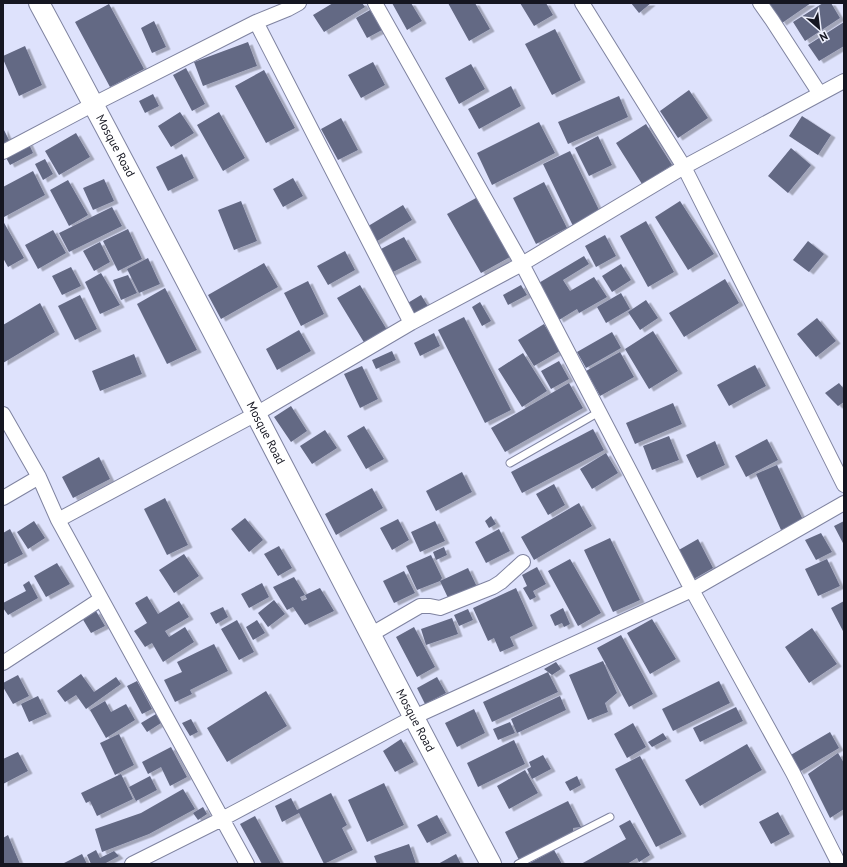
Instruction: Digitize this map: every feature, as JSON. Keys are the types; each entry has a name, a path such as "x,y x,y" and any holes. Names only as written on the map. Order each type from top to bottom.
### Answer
{"street":[{"name":"Mosque Road","path":"38,3 94,104 370,635 491,864"},
{"path":"3,152 256,22 299,3"},
{"path":"375,3 522,264 692,590 793,773 838,864"},
{"path":"582,3 684,167 837,456 844,485"},
{"path":"760,3 820,94"},
{"path":"256,22 411,323"},
{"path":"58,520 256,414 411,323 522,264 684,167 844,81"},
{"path":"3,414 39,477 58,520 247,864"},
{"path":"3,498 39,477"},
{"path":"132,864 222,819 414,718 692,590 844,502"},
{"path":"370,635 420,606 440,608 493,587 501,582 523,562"},
{"path":"3,663 101,599"}],"lane":[{"path":"510,463 599,412"},
{"path":"518,864 610,817"}],"building":[{"path":"333,3 362,3 365,7 324,32 313,15"},
{"path":"392,3 411,3 422,21 407,30"},
{"path":"448,3 475,3 490,29 469,41"},
{"path":"520,3 546,3 553,15 534,26"},
{"path":"631,3 651,3 639,13"},
{"path":"771,3 811,3 782,23 769,5"},
{"path":"823,3 831,3 840,18 805,41 793,22"},
{"path":"109,4 144,69 110,87 75,22"},
{"path":"370,10 382,30 367,38 356,18"},
{"path":"154,21 166,47 152,53 141,28"},
{"path":"844,22 844,46 819,61 808,45"},
{"path":"555,29 581,80 552,95 525,44"},
{"path":"248,42 257,66 203,86 194,62"},
{"path":"25,46 42,85 19,96 3,56"},
{"path":"373,62 385,85 361,98 348,75"},
{"path":"471,64 485,89 459,104 445,78"},
{"path":"186,68 205,104 192,111 173,75"},
{"path":"264,70 295,128 266,143 235,86"},
{"path":"511,86 521,106 479,129 468,109"},
{"path":"689,90 708,118 678,138 660,111"},
{"path":"153,94 159,106 145,113 139,101"},
{"path":"619,96 628,117 568,144 558,122"},
{"path":"180,112 194,133 171,147 158,126"},
{"path":"219,112 245,158 223,171 197,125"},
{"path":"802,116 831,135 818,155 789,136"},
{"path":"341,118 358,150 338,160 321,129"},
{"path":"539,122 555,153 492,185 477,153"},
{"path":"646,124 672,165 642,184 616,143"},
{"path":"3,128 10,142 3,145"},
{"path":"76,133 90,157 59,175 45,151"},
{"path":"598,136 612,165 589,176 575,148"},
{"path":"28,142 33,153 10,165 4,154"},
{"path":"791,148 811,165 788,193 768,176"},
{"path":"570,151 600,212 573,226 543,164"},
{"path":"182,154 194,178 168,191 156,167"},
{"path":"45,159 53,174 43,180 35,164"},
{"path":"33,171 45,195 4,217 3,187"},
{"path":"293,178 303,196 283,207 273,189"},
{"path":"104,179 114,201 93,210 83,188"},
{"path":"68,180 88,215 69,226 50,190"},
{"path":"544,182 567,228 536,244 513,198"},
{"path":"476,198 510,257 481,273 447,214"},
{"path":"241,201 257,241 234,250 218,210"},
{"path":"680,201 714,254 688,270 655,217"},
{"path":"403,205 412,220 369,246 360,231"},
{"path":"112,207 122,226 69,252 59,233"},
{"path":"3,221 24,258 8,267 3,258"},
{"path":"646,221 674,272 648,287 620,236"},
{"path":"128,229 142,259 118,271 103,241"},
{"path":"53,230 66,253 38,269 25,245"},
{"path":"605,235 616,256 596,267 585,246"},
{"path":"404,237 417,260 389,274 377,251"},
{"path":"808,241 824,254 809,272 793,260"},
{"path":"100,242 110,262 94,271 83,251"},
{"path":"345,251 355,270 328,285 317,266"},
{"path":"584,256 589,264 563,280 570,291 594,277 607,297 579,313 577,309 559,320 537,284"},
{"path":"148,258 160,284 139,293 127,269"},
{"path":"264,263 278,287 221,319 208,295"},
{"path":"621,264 631,280 612,292 602,276"},
{"path":"71,267 81,286 62,295 52,276"},
{"path":"101,273 120,305 100,314 85,282"},
{"path":"128,275 137,293 121,300 113,280"},
{"path":"725,279 739,303 684,337 669,313"},
{"path":"308,281 324,314 301,326 284,293"},
{"path":"360,285 387,330 365,344 337,298"},
{"path":"521,285 527,295 508,305 503,295"},
{"path":"165,288 197,350 167,364 137,304"},
{"path":"621,293 630,309 606,323 597,307"},
{"path":"80,295 97,329 75,340 58,306"},
{"path":"421,295 432,313 407,328 396,310"},
{"path":"646,300 658,318 640,330 628,312"},
{"path":"480,302 491,321 482,326 472,307"},
{"path":"40,303 55,332 3,363 3,325"},
{"path":"464,317 511,410 485,423 438,330"},
{"path":"817,318 836,341 816,357 797,334"},
{"path":"544,324 560,351 534,366 518,340"},
{"path":"299,330 311,351 277,370 266,349"},
{"path":"653,331 678,371 649,389 625,349"},
{"path":"612,332 621,348 586,368 577,352"},
{"path":"434,333 440,346 420,356 414,343"},
{"path":"392,351 396,360 376,369 372,360"},
{"path":"620,352 634,377 600,396 586,371"},
{"path":"523,353 547,391 522,407 498,369"},
{"path":"134,354 142,374 100,391 92,371"},
{"path":"559,361 569,379 551,389 541,371"},
{"path":"755,365 766,386 729,406 717,385"},
{"path":"362,366 378,399 360,408 344,374"},
{"path":"569,383 583,408 505,452 491,428"},
{"path":"839,383 844,389 844,402 838,406 825,393"},
{"path":"673,403 682,424 635,444 626,423"},
{"path":"291,406 307,431 291,442 274,417"},
{"path":"364,426 384,459 366,469 347,436"},
{"path":"593,429 604,450 522,493 511,472"},
{"path":"325,430 337,448 312,464 300,446"},
{"path":"669,436 679,460 652,470 643,446"},
{"path":"767,439 778,460 746,477 735,456"},
{"path":"715,441 725,465 697,478 686,455"},
{"path":"606,453 618,473 592,489 580,469"},
{"path":"99,457 110,479 73,498 62,477"},
{"path":"777,465 803,520 781,530 756,474"},
{"path":"462,472 472,492 436,511 426,491"},
{"path":"554,484 565,505 548,515 536,494"},
{"path":"372,488 383,508 336,535 325,514"},
{"path":"165,498 188,545 167,555 144,509"},
{"path":"579,503 592,526 534,560 521,537"},
{"path":"491,516 496,524 489,528 485,521"},
{"path":"245,518 263,540 249,552 231,529"},
{"path":"398,519 409,540 392,550 380,528"},
{"path":"34,521 45,538 28,549 17,532"},
{"path":"435,521 445,541 420,552 411,532"},
{"path":"844,521 844,545 834,526"},
{"path":"10,529 23,554 4,564 3,533"},
{"path":"499,529 510,551 486,563 475,542"},
{"path":"821,533 832,552 816,560 805,540"},
{"path":"610,538 640,600 613,612 584,550"},
{"path":"698,539 713,568 692,580 677,551"},
{"path":"279,546 292,568 278,576 264,554"},
{"path":"444,547 447,555 436,560 433,552"},
{"path":"184,554 199,576 174,593 159,570"},
{"path":"431,555 442,578 440,581 417,590 406,566"},
{"path":"570,559 601,613 578,626 548,571"},
{"path":"827,559 840,586 818,596 805,569"},
{"path":"57,563 70,584 46,597 34,576"},
{"path":"537,567 546,584 533,591 536,597 530,600 523,588 527,586 522,575"},
{"path":"468,568 478,589 450,602 440,581"},
{"path":"404,571 415,593 394,603 383,581"},
{"path":"294,577 305,595 320,588 334,611 305,625 293,607 287,610 273,587","holes":["305,595 307,599 302,601 300,597"]},
{"path":"29,581 38,598 8,615 3,608 3,603 26,591 23,585"},
{"path":"262,583 269,597 249,608 241,594"},
{"path":"516,588 533,626 510,637 514,646 500,652 494,638 488,641 473,608"},
{"path":"147,596 158,614 179,601 189,617 165,631 169,637 185,627 194,642 163,662 152,643 145,647 134,631 147,623 135,603"},
{"path":"274,600 285,614 268,627 258,613"},
{"path":"844,601 844,633 831,608"},
{"path":"223,607 228,617 216,624 210,613"},
{"path":"563,608 570,624 564,627 562,623 555,626 550,615"},
{"path":"468,609 473,620 459,626 454,615"},
{"path":"96,611 105,626 91,633 82,618"},
{"path":"452,618 458,634 426,645 421,629"},
{"path":"652,619 676,659 650,674 627,633"},
{"path":"237,620 254,652 239,660 221,629"},
{"path":"257,620 265,633 253,640 246,627"},
{"path":"414,627 435,667 417,677 396,637"},
{"path":"812,628 837,664 809,683 785,647"},
{"path":"621,635 653,694 629,707 597,648"},
{"path":"214,644 228,671 190,690 192,694 175,702 164,680 182,672 177,662"},
{"path":"603,661 617,693 605,703 608,712 588,720 569,675"},
{"path":"556,662 561,669 552,675 544,669"},
{"path":"548,672 558,692 492,722 483,702"},
{"path":"81,674 94,692 116,677 121,684 86,709 76,695 65,702 57,691"},
{"path":"18,675 29,696 13,704 3,687 3,683"},
{"path":"437,677 446,693 425,704 417,688"},
{"path":"137,681 152,709 142,714 127,686"},
{"path":"719,681 730,703 673,731 662,709"},
{"path":"266,691 287,726 227,762 207,728"},
{"path":"38,696 47,714 29,722 21,704"},
{"path":"560,696 566,710 517,733 511,719"},
{"path":"105,701 111,712 126,704 135,720 106,738 90,710"},
{"path":"736,707 743,721 700,742 693,728"},
{"path":"474,709 485,733 457,747 445,723"},
{"path":"156,714 161,723 147,732 141,723"},
{"path":"191,719 198,732 190,736 182,723"},
{"path":"510,722 515,733 498,740 493,729"},
{"path":"633,723 646,747 627,758 614,734"},
{"path":"830,732 839,748 799,772 789,756"},
{"path":"663,733 667,739 652,747 648,742"},
{"path":"119,734 134,765 115,775 100,743"},
{"path":"401,739 414,762 395,772 383,751"},
{"path":"514,740 525,764 478,787 467,763"},
{"path":"747,744 762,770 700,806 685,780"},
{"path":"171,747 187,777 170,786 161,767 148,774 142,762"},
{"path":"18,752 28,771 3,784 3,759"},
{"path":"838,753 844,763 844,809 830,818 808,774"},
{"path":"543,755 551,769 532,779 527,769 531,767 529,762"},
{"path":"640,756 682,834 656,847 615,769"},
{"path":"525,770 538,793 509,809 497,786"},
{"path":"121,774 133,799 97,816 90,801 86,803 81,793"},
{"path":"150,776 157,790 136,801 129,787"},
{"path":"577,776 581,785 570,791 565,782"},
{"path":"384,783 404,825 367,842 348,800"},
{"path":"183,789 195,809 149,834 102,852 95,829 141,813"},
{"path":"331,793 347,825 342,828 353,850 324,864 299,813 282,822 275,806 291,798 297,810"},
{"path":"568,801 581,827 573,828 573,833 519,860 505,832"},
{"path":"203,807 207,814 198,820 193,813"},
{"path":"778,812 790,834 771,844 759,822"},
{"path":"437,815 447,833 427,843 417,825"},
{"path":"255,816 281,864 262,864 240,824"},
{"path":"630,820 650,855 639,862 637,858 627,864 581,864 626,839 619,826"},
{"path":"8,835 20,864 3,864 3,838"},
{"path":"409,844 416,864 377,864 374,856"},
{"path":"96,850 100,858 114,851 119,856 104,864 91,864 87,855"},
{"path":"554,850 562,864 528,864"},
{"path":"82,854 87,864 62,864"},
{"path":"456,854 461,864 438,864"}]}
